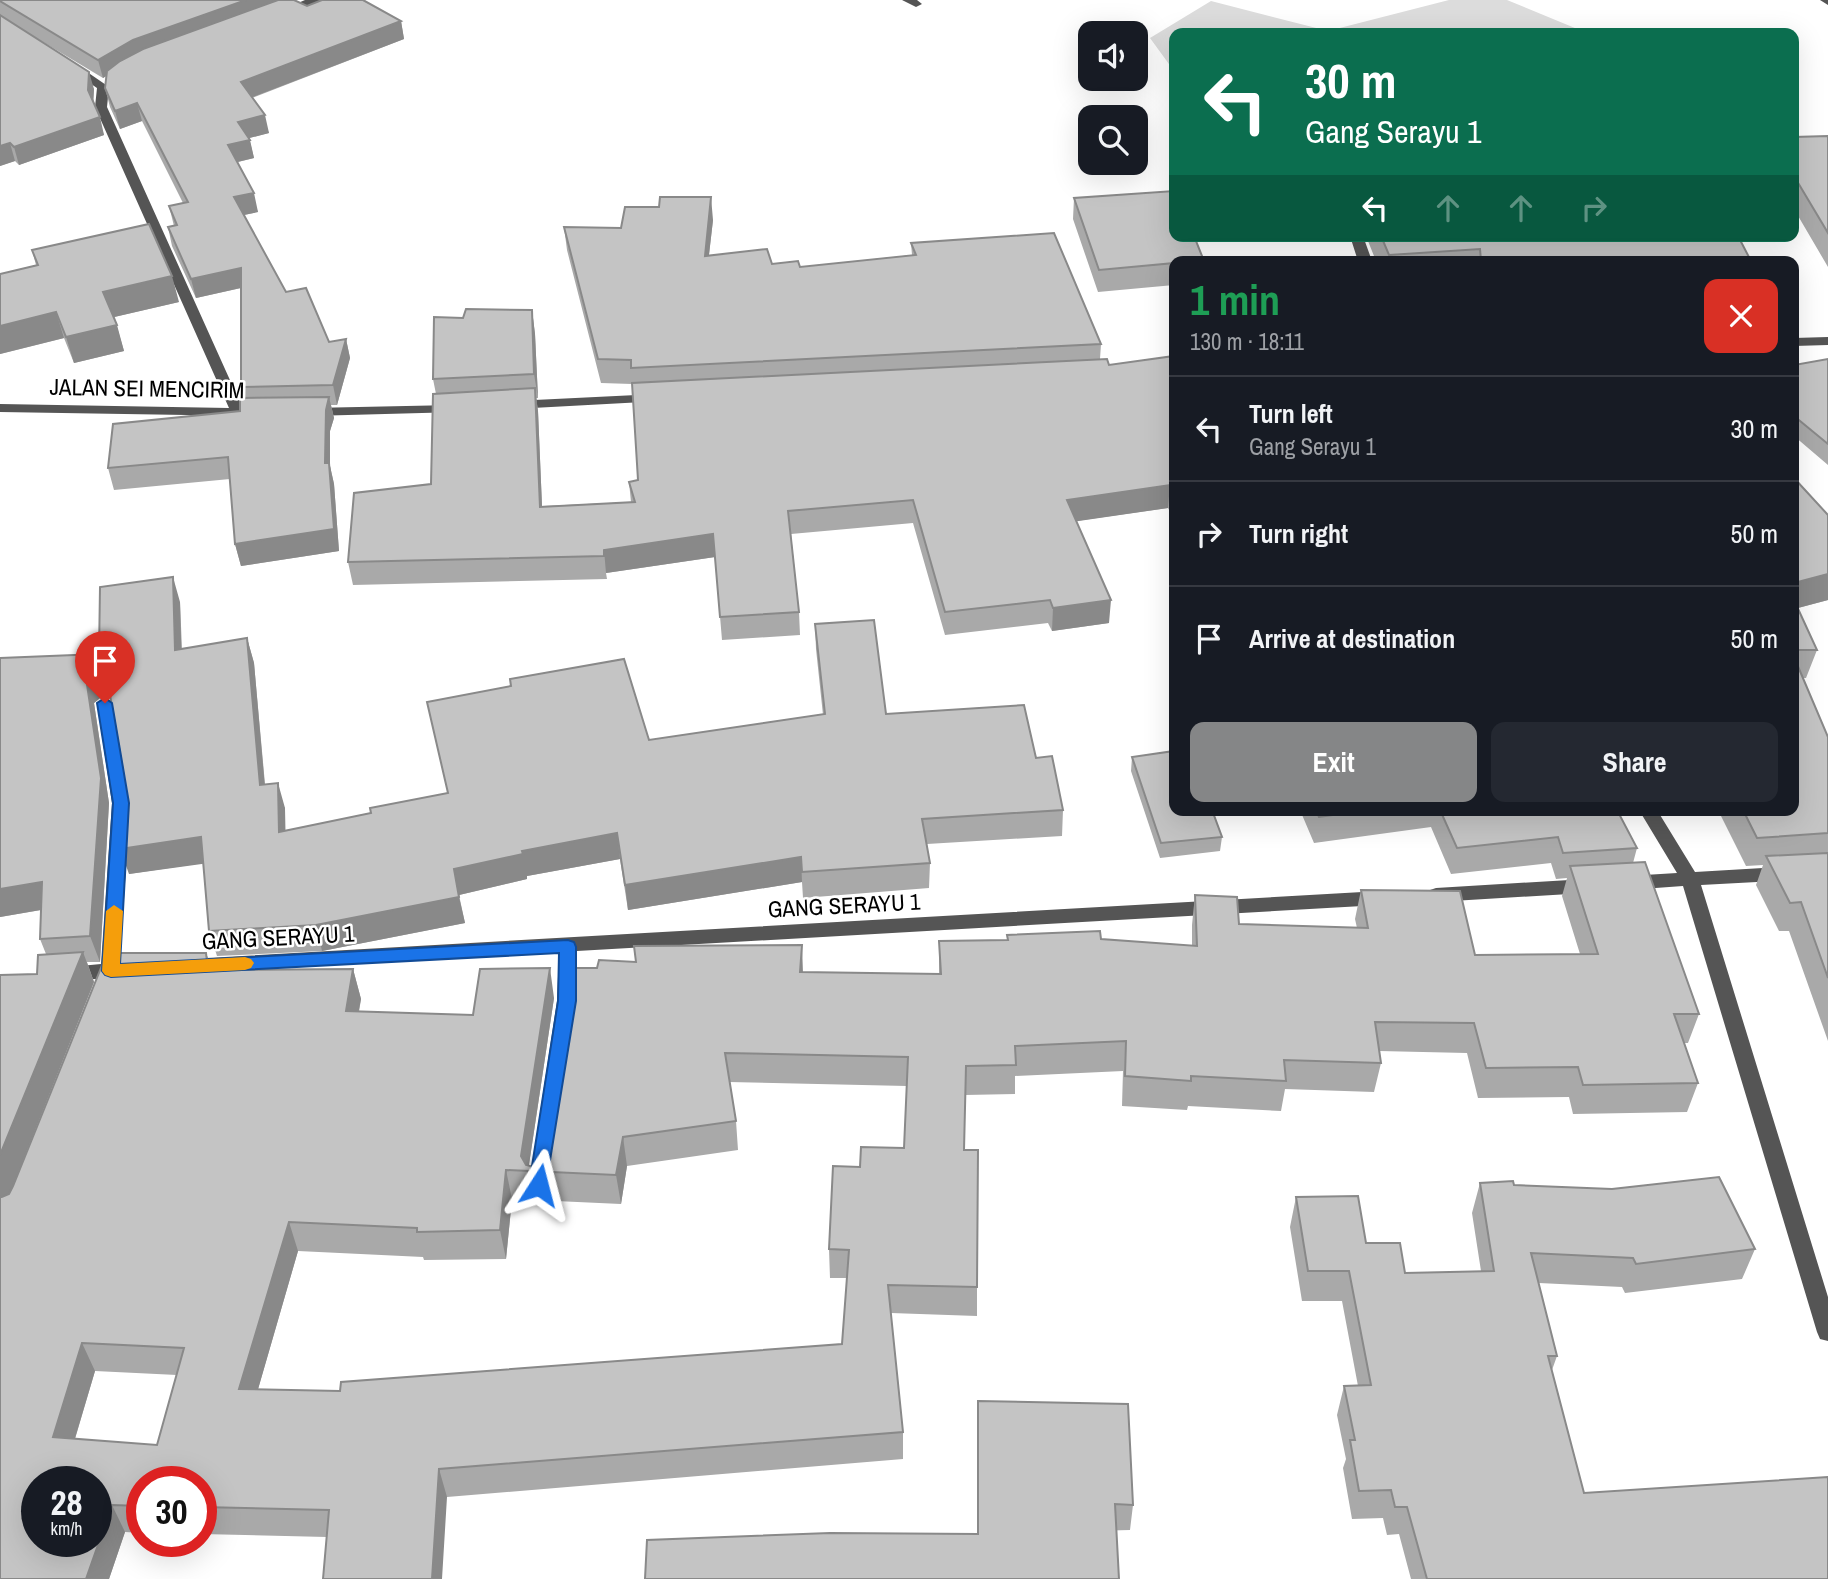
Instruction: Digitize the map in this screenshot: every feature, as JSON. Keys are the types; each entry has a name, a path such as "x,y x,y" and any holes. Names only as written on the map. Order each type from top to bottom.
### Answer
{"street":[{"path":"266,18 316,0"},
{"path":"57,57 107,83 101,107 238,413"},
{"path":"1799,342 1828,341"},
{"path":"499,406 678,397"},
{"name":"JALAN SEI MENCIRIM","path":"0,408 264,413"},
{"path":"290,412 471,408"},
{"path":"101,996 111,971 121,803 105,703"},
{"path":"1652,816 1690,880 1828,1332"},
{"name":"GANG SERAYU 1","path":"166,968 568,947 1828,871"},
{"path":"539,1185 567,1001 568,947"},
{"path":"42,975 139,969"}],"shaded area":[{"path":"1449,0 1507,0 1575,28 1340,28"},
{"path":"1211,1 1316,28 1169,28 1169,64 1150,38"}],"building":[{"path":"0,0 246,0 133,40 98,60"},
{"path":"278,0 294,0 307,6 322,0 363,0 401,21 241,82 265,115 238,122 250,140 228,145 254,193 234,197 286,292 306,288 329,342 346,339 333,385 241,387 241,268 191,279 168,227 177,225 169,206 188,202 137,103 115,111 105,88 107,71 143,49"},
{"path":"0,15 89,72 88,90 100,117 14,147 10,143 0,146"},
{"path":"1828,136 1828,233 1799,184 1799,137"},
{"path":"1169,191 1169,242 1196,242 1202,256 1169,256 1169,263 1099,270 1074,198"},
{"path":"660,197 711,197 705,256 767,249 772,264 798,261 800,267 916,255 911,243 1054,233 1101,344 631,368 631,360 598,359 564,227 621,228 625,207 659,207"},
{"path":"149,224 172,276 103,292 117,325 66,337 56,312 0,326 0,274 38,265 32,250"},
{"path":"1384,242 1741,242 1748,256 1481,256 1480,249 1389,255"},
{"path":"466,309 532,310 534,374 433,379 434,317 463,318"},
{"path":"1169,357 1169,485 1067,500 1111,600 1053,608 1050,600 945,612 913,500 788,511 799,612 720,617 713,534 604,550 604,556 348,562 354,493 431,484 433,394 535,388 540,507 635,502 629,482 638,480 632,383 1107,359 1109,365"},
{"path":"1828,359 1828,444 1799,420 1799,364"},
{"path":"329,397 326,410 325,463 329,463 334,529 235,544 228,457 108,468 113,424 240,411 240,398"},
{"path":"1799,483 1828,515 1828,574 1799,582"},
{"path":"173,577 175,650 247,638 260,785 278,783 279,832 371,813 370,808 448,793 427,702 511,686 510,679 624,659 649,740 825,714 815,624 874,620 886,714 1024,705 1036,758 1052,756 1063,810 922,819 930,863 802,872 801,857 625,885 617,833 522,851 523,854 454,869 459,897 316,925 209,931 201,837 120,849 124,777 107,677 97,669 86,678 101,778 90,936 40,939 42,882 0,889 0,658 99,654 100,587"},
{"path":"1799,611 1817,650 1799,650"},
{"path":"1799,669 1828,737 1828,833 1757,838 1746,816 1799,816"},
{"path":"1169,752 1169,816 1214,816 1222,837 1161,843 1132,757"},
{"path":"1443,816 1620,816 1637,848 1563,853 1558,837 1457,848"},
{"path":"1828,853 1828,978 1801,902 1790,903 1766,856"},
{"path":"1645,862 1699,1014 1674,1014 1698,1083 1583,1085 1578,1067 1486,1068 1474,1023 1375,1022 1381,1063 1284,1060 1286,1081 1191,1076 1191,1081 1125,1076 1126,1041 1015,1046 1016,1065 966,1066 964,1150 978,1150 977,1287 888,1285 903,1432 439,1469 432,1579 323,1579 329,1510 217,1507 217,1466 126,1466 126,1505 112,1505 112,1466 21,1466 21,1557 94,1557 86,1579 0,1579 0,1196 9,1194 13,1186 107,953 206,953 208,970 353,969 346,1011 473,1015 480,969 550,968 521,1156 526,1165 534,1167 543,1163 546,1156 575,968 597,968 599,960 636,962 634,946 802,945 800,972 941,974 939,941 1008,940 1007,935 1100,931 1101,939 1197,946 1195,895 1237,897 1239,924 1368,928 1361,890 1460,891 1475,955 1598,954 1570,866","holes":["725,1053 908,1057 904,1148 861,1147 860,1167 833,1166 829,1249 849,1250 842,1344 341,1382 340,1391 239,1389 289,1222 417,1228 417,1232 500,1230 506,1170 616,1175 623,1137 736,1121","82,1343 184,1348 157,1445 53,1437"]},
{"path":"83,952 0,1155 0,975 37,974 38,955"},
{"path":"1719,1177 1755,1249 1636,1264 1633,1258 1531,1253 1557,1356 1548,1356 1584,1493 1828,1477 1828,1579 1427,1579 1407,1507 1395,1507 1391,1490 1359,1491 1350,1440 1355,1440 1344,1386 1371,1385 1349,1271 1308,1271 1296,1197 1358,1196 1366,1243 1400,1243 1405,1273 1494,1271 1480,1183 1513,1181 1514,1185 1612,1189"},
{"path":"978,1401 1128,1404 1133,1505 1115,1504 1119,1579 645,1579 647,1540 830,1533 978,1534"}],"slow traffic":[{"path":"114,911 111,971 245,963"}],"route":[{"path":"105,703 121,803 111,971 568,947 567,1001 539,1185"}]}
